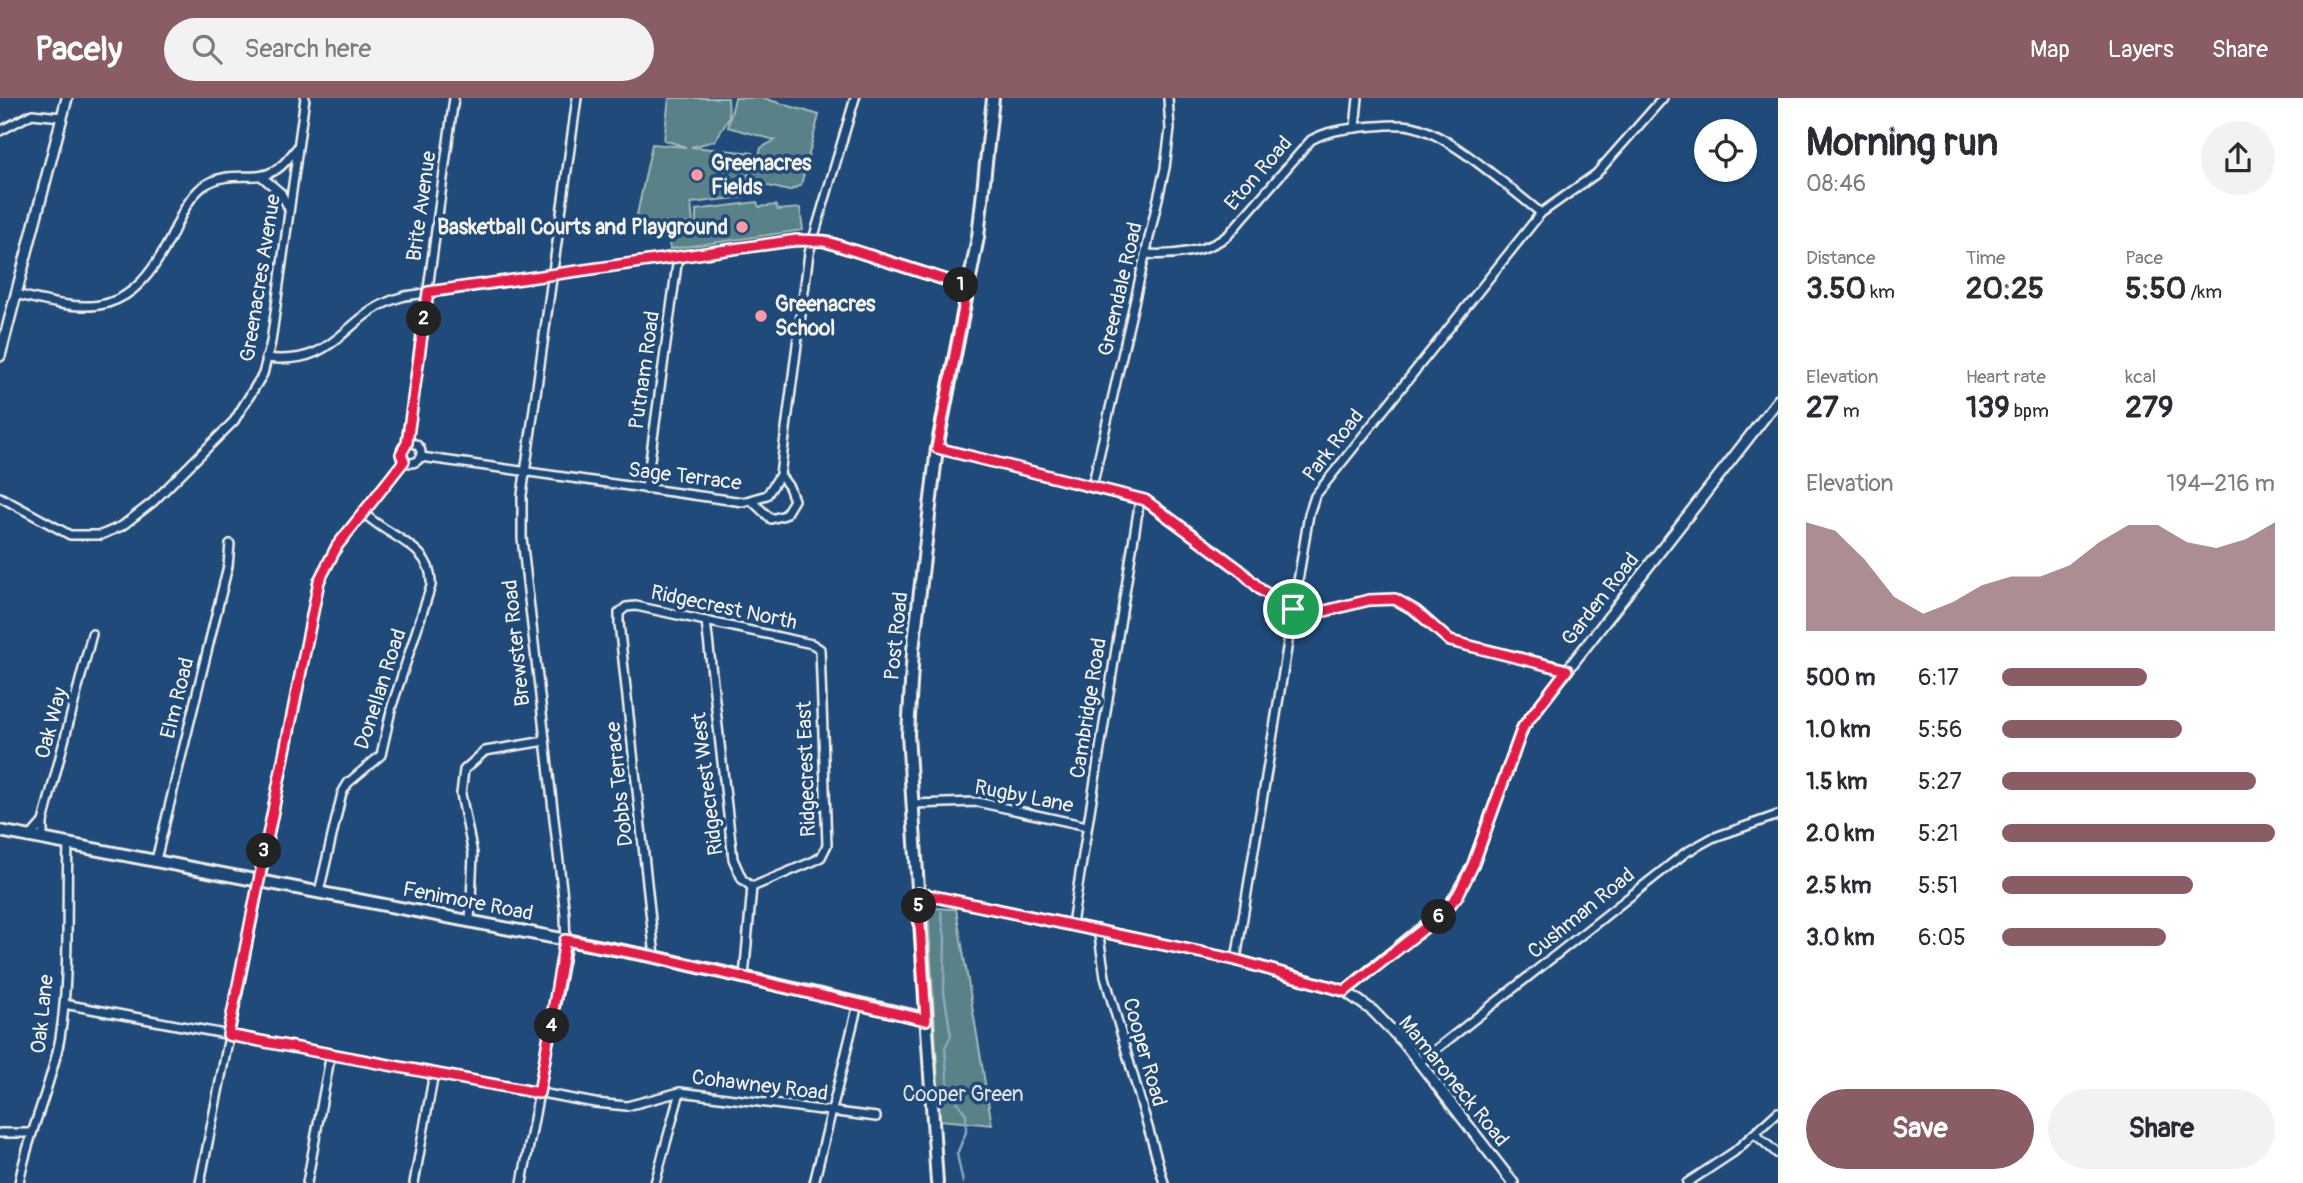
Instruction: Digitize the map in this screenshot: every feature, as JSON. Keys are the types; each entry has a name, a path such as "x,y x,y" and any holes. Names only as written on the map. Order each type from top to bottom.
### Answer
{"main road":[{"name":"Post Road","path":"937,1183 908,734 909,681 937,448 978,237 993,98"},
{"name":"Fenimore Road","path":"0,831 655,957 926,1020"}],"street":[{"path":"0,356 66,98"},
{"name":"Greenacres Avenue","path":"0,497 70,535 101,534 122,526 152,502 225,433 250,399 267,358 305,98"},
{"name":"Brite Avenue","path":"200,1183 319,581 337,546 365,514 404,461 401,454 407,443 454,98"},
{"name":"Brewster Road","path":"522,1183 565,940 522,538 525,472 577,98"},
{"path":"753,502 771,519 785,516 794,500 780,475 812,241 855,98"},
{"name":"Greendale Road","path":"1092,487 1168,149 1168,98"},
{"path":"1355,128 1358,98"},
{"name":"Park Road","path":"1236,960 1293,609 1315,496 1541,213 1596,174 1663,98"},
{"path":"0,131 32,114 61,117"},
{"name":"Eton Road","path":"1146,254 1194,250 1218,242 1229,234 1311,140 1325,133 1355,128 1399,124 1421,128 1449,144 1541,213"},
{"path":"16,294 85,308 126,296 156,266 184,209 199,190 210,182 234,174 261,176 282,165 298,147"},
{"path":"261,176 281,193 290,210"},
{"path":"267,358 292,361 311,356 378,306 397,298 552,274 812,241 824,241 968,287"},
{"name":"Putnam Road","path":"646,489 678,257"},
{"name":"Garden Road","path":"1345,991 1441,915 1458,895 1473,865 1523,727 1778,400"},
{"path":"404,461 414,463 421,457 420,447 407,443"},
{"path":"937,448 1140,499 1240,570 1261,590 1293,609 1325,611 1369,600 1395,599 1416,611 1450,641 1567,670"},
{"name":"Sage Terrace","path":"421,457 753,502 773,490 780,475"},
{"name":"Cambridge Road","path":"1072,924 1140,499"},
{"name":"Donellan Road","path":"319,892 342,793 348,783 382,755 392,706 431,586 430,566 423,555 380,528 365,514"},
{"name":"Elm Road","path":"156,860 225,580 230,544"},
{"name":"Ridgecrest North","path":"622,609 636,606 818,647"},
{"name":"Dobbs Terrace","path":"622,609 619,623 655,957"},
{"name":"Ridgecrest West","path":"706,621 733,859 742,880 752,887"},
{"name":"Oak Way","path":"43,840 43,822 92,634"},
{"name":"Ridgecrest East","path":"752,887 814,862 821,857 827,845 821,762 822,662 818,647"},
{"path":"470,922 473,854 461,794 464,771 485,751 545,741"},
{"name":"Rugby Lane","path":"912,804 977,802 1087,827"},
{"name":"Cushman Road","path":"1420,1062 1685,853 1712,838 1778,815"},
{"name":"Oak Way","path":"29,838 43,822"},
{"name":"Oak Lane","path":"19,1183 32,1133 50,1084 64,1004 68,845"},
{"path":"744,977 752,887"},
{"name":"Mamaroneck Road","path":"918,893 1236,960 1345,991 1382,1020 1420,1062 1513,1183"},
{"name":"Cooper Road","path":"1098,929 1105,977 1164,1183"},
{"name":"Cohawney Road","path":"64,1004 539,1093 627,1106 680,1093 876,1117"},
{"path":"814,1183 858,1004"},
{"path":"307,1183 331,1053"},
{"path":"414,1183 434,1073"},
{"path":"654,1183 680,1093"},
{"path":"1687,1183 1756,1135 1778,1112"},
{"path":"0,1133 32,1133"},
{"path":"1756,1135 1778,1154"}],"green space":[{"name":"Greenacres Fields","path":"669,98 728,98 729,118 715,141 691,147 753,153 744,197 691,203 693,223 634,229 652,144 686,147 664,140"},
{"path":"735,98 763,98 819,115 801,185 789,191 752,182 761,148 775,140 728,127"},
{"name":"Basketball Courts and Playground","path":"757,202 759,207 776,205 778,210 800,208 803,230 670,249 667,230 696,225 696,210"},
{"name":"Cooper Green","path":"928,908 956,909 992,1125 940,1120"}],"waterway":[{"path":"941,912 945,938 944,992 951,1036 945,1047 948,1089 966,1114 966,1132 957,1154 963,1183"}],"place":[{"name":"Greenacres Fields","path":"697,175"},
{"name":"Basketball Courts and Playground","path":"742,227"},
{"name":"Greenacres School","path":"761,316"}],"route":[{"path":"797,240 824,241 968,287 945,395 937,448 1145,500 1240,570 1261,590 1293,609 1325,611 1369,600 1395,599 1416,611 1450,641 1567,670 1523,727 1497,792 1473,865 1458,895 1441,915 1345,991 1232,959 918,893 926,1020 655,957 565,940 566,949 539,1093 228,1035 319,581 337,546 365,514 404,461 401,454 407,443 428,292 797,240"}]}
